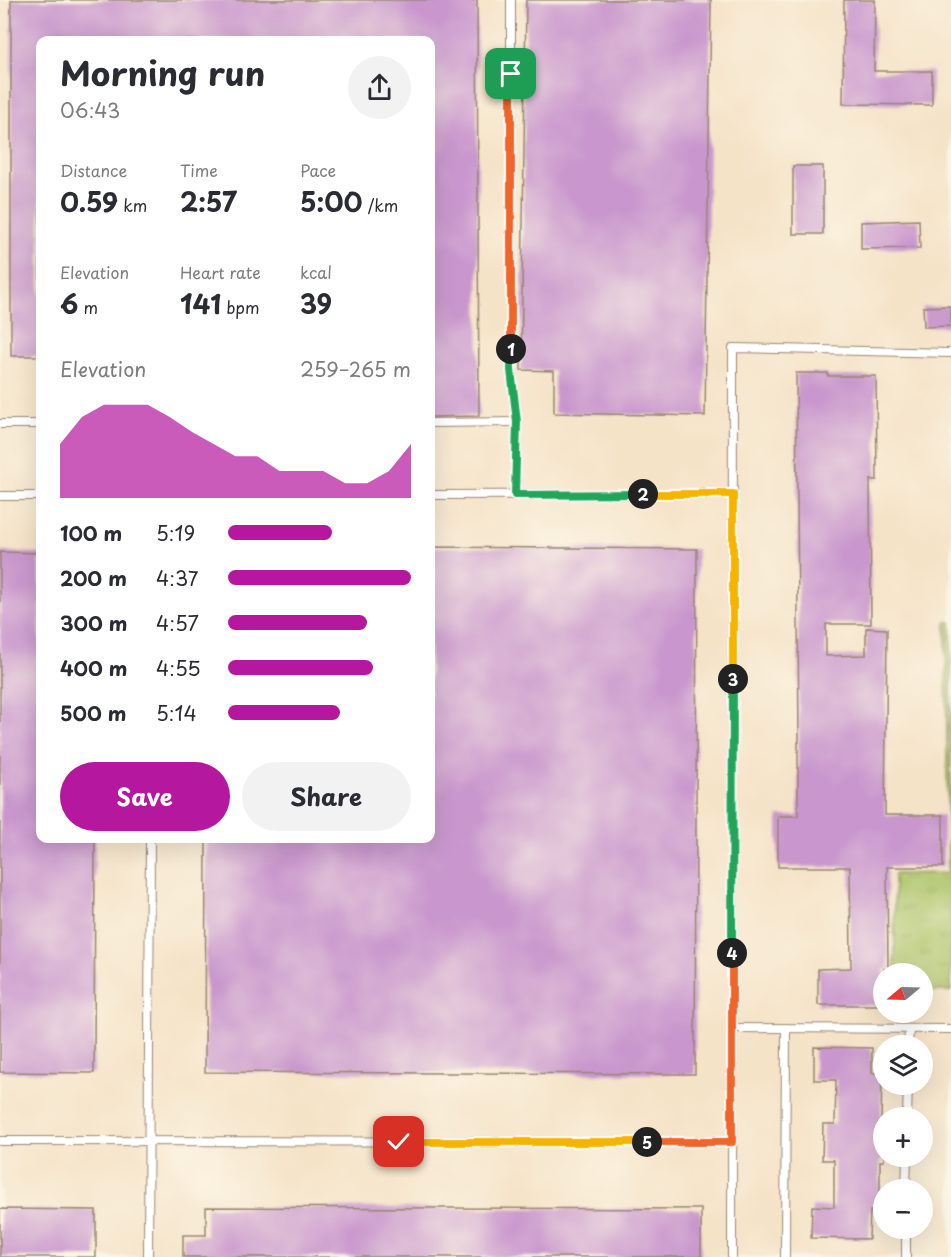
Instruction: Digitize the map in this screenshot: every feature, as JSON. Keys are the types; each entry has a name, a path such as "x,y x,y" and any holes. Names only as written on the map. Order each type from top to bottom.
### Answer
{"lane":[{"path":"511,0 511,370 517,422 515,495"},
{"path":"732,1257 733,348 951,353"},
{"path":"435,423 517,422"},
{"path":"0,424 36,424"},
{"path":"435,495 733,494"},
{"path":"0,496 36,496"},
{"path":"148,1257 150,843"},
{"path":"732,1028 951,1029"},
{"path":"785,1257 786,1028"},
{"path":"909,1029 909,1035"},
{"path":"0,1141 732,1142"},
{"path":"906,1239 906,1257"}],"green space":[{"path":"946,622 951,622 951,991 933,991 933,963 895,963 894,874 948,873"}],"building":[{"path":"11,0 477,0 479,416 435,417 435,36 36,36 36,356 11,356"},
{"path":"526,0 711,0 705,416 554,413 554,371 521,370"},
{"path":"844,0 875,0 874,71 932,71 932,105 843,104"},
{"path":"793,166 823,166 823,234 793,234"},
{"path":"919,220 920,248 861,249 861,222"},
{"path":"951,306 951,326 924,327 923,307"},
{"path":"796,373 876,376 877,480 870,480 871,624 826,624 826,656 866,655 866,628 887,629 885,815 943,815 943,867 887,867 888,963 873,963 873,1005 818,1005 818,969 851,968 850,867 778,867 778,816 798,816"},
{"path":"435,547 697,549 695,1074 205,1072 206,843 435,843"},
{"path":"0,552 36,553 36,843 95,843 94,1073 0,1072"},
{"path":"814,1047 872,1048 873,1095 882,1095 881,1107 873,1107 873,1167 880,1167 880,1179 873,1179 873,1211 870,1211 869,1239 811,1238 812,1206 834,1207 834,1160 822,1160 823,1124 835,1124 836,1080 814,1080"},
{"path":"206,1207 701,1209 701,1257 183,1257 183,1235 206,1235"},
{"path":"0,1209 96,1210 96,1257 0,1257"}],"route":[{"path":"399,1142 732,1142 733,494 515,495 517,422 511,370 511,74"}]}
